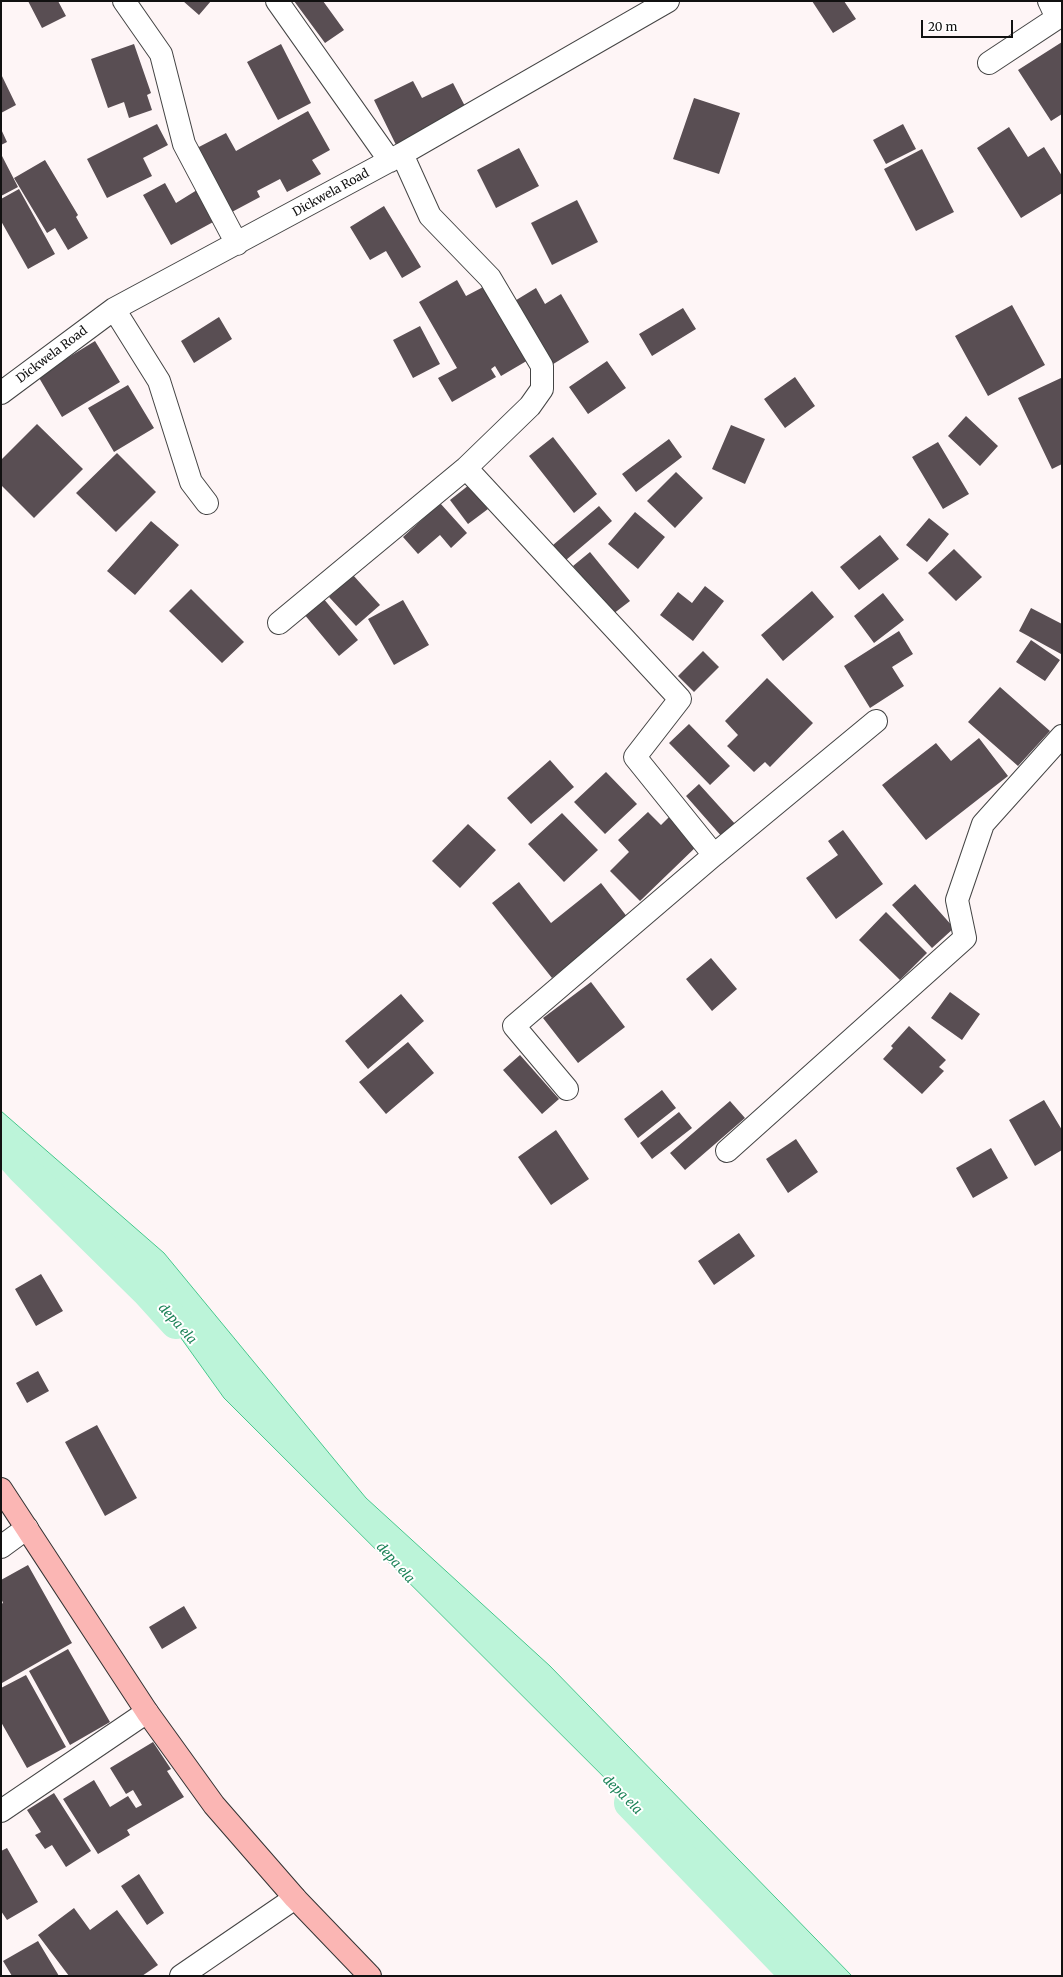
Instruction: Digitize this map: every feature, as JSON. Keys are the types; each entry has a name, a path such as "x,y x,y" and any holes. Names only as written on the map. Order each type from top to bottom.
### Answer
{"street":[{"path":"124,1 161,54 184,144 237,244"},
{"path":"277,1 396,157 430,216 490,278 542,366 542,389 530,406 466,468 279,623"},
{"name":"Dickwela Road","path":"1,393 114,309 396,157 668,1"},
{"path":"989,63 1057,18 1049,1"},
{"path":"114,309 159,381 191,482 208,503"},
{"path":"466,468 680,699 635,757 714,856"},
{"path":"567,1090 514,1026 876,721"},
{"path":"727,1151 965,938 957,900 983,824 1062,736"},
{"path":"1,1489 147,1712 214,1805 295,1898 370,1976"},
{"path":"1,1547 27,1528"},
{"path":"1,1810 147,1712"},
{"path":"181,1976 295,1898"}],"water":[{"path":"1,1111 164,1253 366,1498 550,1666 852,1976 798,1976 717,1890 224,1398 110,1239 1,1152"}],"building":[{"path":"28,1 58,1 66,16 42,28"},
{"path":"183,1 211,1 199,15"},
{"path":"294,1 323,1 344,30 325,43"},
{"path":"812,1 844,1 856,19 833,33"},
{"path":"1062,42 1062,114 1051,121 1018,70"},
{"path":"134,44 151,93 147,95 152,110 129,118 124,102 108,108 91,59"},
{"path":"281,44 311,103 278,120 247,62"},
{"path":"1,74 16,105 1,113"},
{"path":"413,81 422,98 453,83 468,112 397,147 374,100"},
{"path":"694,98 740,113 719,174 673,159"},
{"path":"308,111 330,150 312,160 321,174 287,192 280,179 257,191 260,197 230,213 195,149 226,133 236,151"},
{"path":"157,124 168,145 143,158 152,176 107,198 87,159"},
{"path":"903,124 916,149 886,164 873,140"},
{"path":"1009,127 1028,157 1044,147 1062,176 1062,193 1021,218 977,148"},
{"path":"1,129 7,142 1,145"},
{"path":"519,148 539,186 496,208 477,170"},
{"path":"922,149 954,212 916,231 884,169"},
{"path":"1,154 18,187 1,196"},
{"path":"45,160 78,215 76,217 88,238 68,250 55,228 47,233 14,178"},
{"path":"165,183 176,203 197,190 215,221 171,245 143,195"},
{"path":"19,189 55,254 28,269 1,221 1,199"},
{"path":"577,200 598,242 552,265 531,223"},
{"path":"384,206 421,267 402,278 386,251 370,260 350,227"},
{"path":"457,280 466,296 487,285 530,359 501,376 495,366 491,369 496,377 452,402 438,378 457,368 419,302"},
{"path":"536,288 545,304 561,294 589,342 550,366 513,302"},
{"path":"1012,305 1045,365 988,396 955,336"},
{"path":"683,308 696,329 652,356 639,334"},
{"path":"219,317 232,339 194,363 181,341"},
{"path":"420,326 440,364 413,378 393,340"},
{"path":"95,341 120,382 62,417 38,376"},
{"path":"607,361 626,388 588,414 569,387"},
{"path":"795,377 815,406 785,428 764,399"},
{"path":"1061,378 1062,464 1052,469 1018,398"},
{"path":"128,385 154,428 114,452 88,408"},
{"path":"966,416 998,446 980,466 948,436"},
{"path":"37,424 83,469 34,518 1,485 1,460"},
{"path":"731,425 765,439 745,484 712,469"},
{"path":"553,437 597,494 574,513 529,456"},
{"path":"669,439 682,457 636,492 622,474"},
{"path":"938,442 969,494 943,509 912,457"},
{"path":"117,453 156,492 116,532 76,493"},
{"path":"676,472 703,498 675,528 647,501"},
{"path":"469,485 488,509 468,524 450,500"},
{"path":"440,503 467,533 451,548 440,535 418,554 403,537"},
{"path":"599,506 612,521 566,560 553,545"},
{"path":"635,512 665,537 638,569 608,544"},
{"path":"929,518 949,534 927,562 906,545"},
{"path":"151,521 179,545 135,595 107,571"},
{"path":"880,535 899,559 859,590 840,567"},
{"path":"954,549 982,577 956,601 928,573"},
{"path":"590,552 630,601 613,614 573,566"},
{"path":"353,575 380,605 356,626 329,597"},
{"path":"705,586 724,601 693,641 660,615 678,592 692,603"},
{"path":"191,589 244,642 222,663 169,611"},
{"path":"812,591 834,617 783,661 761,635"},
{"path":"883,593 904,620 874,643 854,616"},
{"path":"323,598 358,640 339,656 304,614"},
{"path":"403,600 429,645 394,665 368,619"},
{"path":"1031,608 1062,624 1061,654 1019,631"},
{"path":"899,631 913,654 892,667 904,686 870,708 844,666"},
{"path":"1031,640 1060,660 1045,681 1016,662"},
{"path":"703,651 719,667 694,692 678,676"},
{"path":"767,678 813,723 770,767 765,762 754,772 727,746 738,735 725,721"},
{"path":"1000,687 1050,731 1018,766 968,722"},
{"path":"689,724 730,766 710,785 669,743"},
{"path":"979,738 1008,776 926,840 882,785 936,743 951,761"},
{"path":"550,760 574,787 531,824 507,798"},
{"path":"606,772 637,804 605,834 574,802"},
{"path":"699,784 736,825 723,838 686,796"},
{"path":"648,812 661,825 671,815 699,844 640,901 610,871 629,852 618,840"},
{"path":"562,813 598,850 564,882 528,844"},
{"path":"468,824 496,850 460,888 432,861"},
{"path":"843,830 883,884 836,919 806,878 838,855 828,841"},
{"path":"519,882 551,923 601,883 628,918 552,978 492,903"},
{"path":"915,884 954,928 932,948 892,905"},
{"path":"886,912 927,953 900,980 859,940"},
{"path":"711,958 737,989 712,1011 686,979"},
{"path":"591,982 625,1027 578,1063 543,1018"},
{"path":"950,992 980,1014 962,1040 931,1018"},
{"path":"401,994 424,1021 368,1069 345,1041"},
{"path":"909,1026 946,1060 939,1067 944,1071 922,1094 883,1059 893,1048 891,1046"},
{"path":"408,1042 434,1073 386,1114 359,1082"},
{"path":"520,1055 559,1099 542,1114 503,1070"},
{"path":"662,1090 676,1108 638,1138 624,1119"},
{"path":"1044,1100 1062,1130 1062,1150 1035,1166 1009,1120"},
{"path":"730,1101 745,1118 685,1170 670,1153"},
{"path":"679,1112 692,1128 652,1159 640,1143"},
{"path":"556,1130 589,1179 551,1205 518,1157"},
{"path":"796,1139 818,1172 788,1193 766,1159"},
{"path":"991,1148 1008,1178 973,1198 956,1168"},
{"path":"739,1233 755,1256 714,1285 698,1261"},
{"path":"41,1274 63,1311 36,1326 15,1289"},
{"path":"38,1371 49,1391 27,1403 16,1383"},
{"path":"97,1425 137,1498 105,1516 65,1442"},
{"path":"28,1565 72,1643 2,1683 1,1604 3,1603 1,1598 1,1580"},
{"path":"184,1606 197,1628 162,1649 149,1627"},
{"path":"68,1649 110,1722 70,1745 29,1671"},
{"path":"26,1675 66,1747 27,1768 1,1722 1,1688"},
{"path":"153,1742 171,1769 167,1771 184,1797 127,1830 130,1835 98,1854 63,1799 94,1780 110,1807 128,1796 136,1808 142,1805 133,1790 126,1794 110,1768"},
{"path":"54,1793 91,1851 66,1867 52,1845 45,1849 35,1835 41,1832 27,1810"},
{"path":"7,1848 38,1902 7,1920 1,1911 1,1851"},
{"path":"139,1874 164,1913 147,1925 121,1886"},
{"path":"74,1908 90,1930 117,1910 158,1965 142,1976 69,1976 38,1935"},
{"path":"38,1941 59,1976 12,1976 3,1961"}],"waterway":[{"name":"depa ela","path":"1,1144 22,1168 147,1291 176,1323"},
{"name":"depa ela","path":"630,1803 797,1976"}]}
